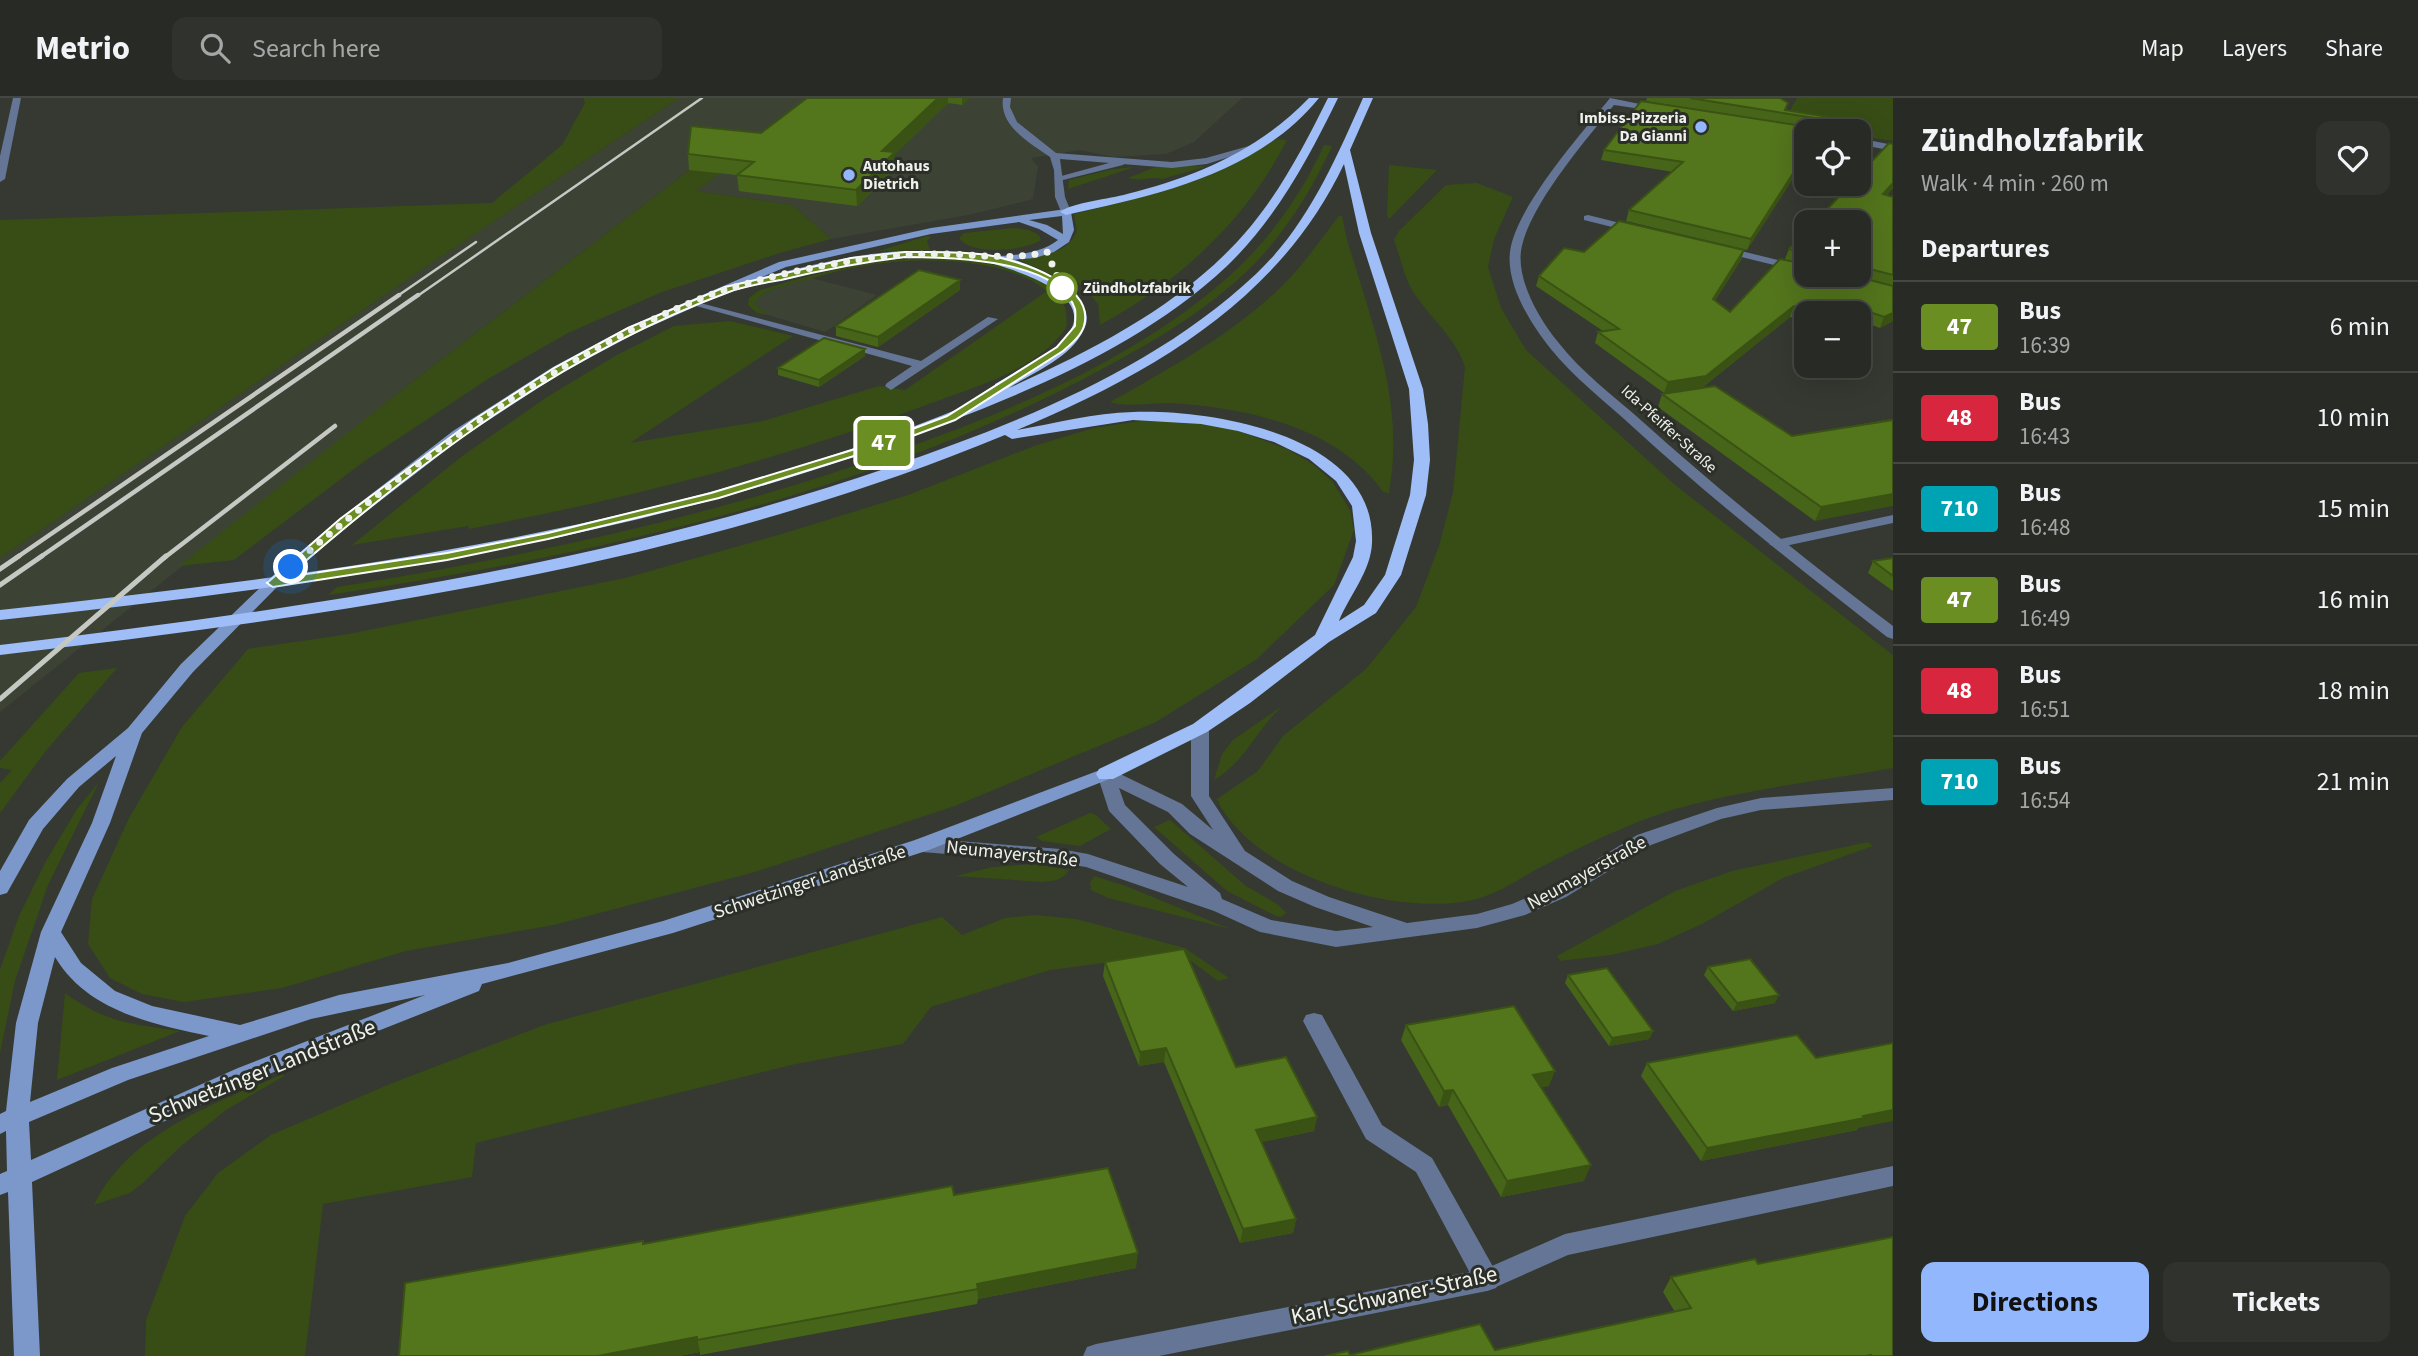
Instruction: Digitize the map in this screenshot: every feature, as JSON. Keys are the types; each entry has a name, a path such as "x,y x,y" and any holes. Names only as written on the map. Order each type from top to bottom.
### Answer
{"highway":[{"path":"1066,212 1170,185 1200,174 1276,135 1314,98"},
{"path":"0,615 354,572 548,536 715,495 879,445 951,418 1095,352 1174,302 1220,265 1254,230 1284,190 1333,98"},
{"path":"0,650 310,611 483,581 612,554 751,518 886,475 987,438 1070,401 1176,341 1211,318 1261,276 1288,246 1326,191 1368,98"},
{"path":"1105,774 1200,728 1275,676 1322,638 1370,608 1393,575 1418,495 1422,460 1421,424 1416,389 1365,233 1348,147"},
{"path":"951,418 1060,349 1072,338 1079,326 1079,309 1068,292 1026,268 988,258"},
{"path":"987,438 1063,428 1099,419 1160,415 1215,421 1261,432 1318,459 1338,475 1351,491 1362,512 1364,529 1358,572 1340,600 1322,638"}],"main road":[{"path":"0,888 36,825 73,783 134,732 187,668 274,582 344,522 458,434 557,370 632,330 783,264 906,236 1066,212 1070,230 1065,240 1040,253 988,258 946,247 851,261 729,289"},
{"path":"1014,220 1043,227 1065,240"},
{"path":"946,247 961,226"},
{"path":"27,1356 24,1252 9,1181 9,1120 27,1023 51,932 101,822 134,732"},
{"name":"Schwetzinger Landstraße","path":"9,1120 120,1074 238,1033 339,1003 508,971 753,902 922,845 1105,774"},
{"path":"51,932 74,970 105,996 156,1014 238,1033"},
{"name":"Schwetzinger Landstraße","path":"9,1181 246,1074 508,971"}],"street":[{"path":"0,179 17,98"},
{"path":"1007,98 1005,107 1010,120 1054,156 1059,164 1058,200 1066,212"},
{"path":"1614,100 1666,110"},
{"name":"Ida-Pfeiffer-Straße","path":"1614,100 1539,197 1515,251 1520,284 1547,337 1679,463 1776,544 1893,634"},
{"path":"1871,144 1893,148"},
{"path":"1054,156 1120,163 1191,163 1256,147"},
{"path":"1059,178 1120,163"},
{"path":"1036,217 1058,200"},
{"path":"1588,218 1644,232"},
{"path":"1709,246 1794,267"},
{"path":"694,302 922,365"},
{"path":"891,386 992,319"},
{"path":"1776,544 1893,519"},
{"name":"Neumayerstraße","path":"1200,728 1200,796 1240,856"},
{"name":"Neumayerstraße","path":"1105,774 1175,808 1196,829 1285,886 1322,902 1404,929"},
{"name":"Neumayerstraße","path":"1105,774 1116,807 1167,859 1221,905"},
{"name":"Neumayerstraße","path":"922,845 1060,856 1088,861 1221,905 1267,927 1336,939 1477,921 1518,911 1559,892 1644,840 1717,814 1761,804 1893,794"},
{"path":"1314,1021 1374,1132 1424,1165 1487,1280"},
{"name":"Karl-Schwaner-Straße","path":"1096,1356 1487,1280 1565,1245 1893,1176"}],"shaded area":[{"path":"679,98 1242,98 1194,142 1166,154 1113,157 1080,150 1031,158 1038,167 1033,198 1030,200 968,215 831,239 793,205 697,191 726,142 426,371 0,712 0,558 430,264"},
{"path":"811,278 877,295 825,332 768,315 754,303 773,289"}],"green space":[{"path":"583,98 679,98 430,264 0,558 0,220 492,203 562,145 585,103"},
{"path":"1797,98 1893,98 1893,141 1871,138 1871,119 1794,119 1794,126 1782,124"},
{"path":"1277,139 1287,140 1270,170 1251,197 1208,247 1157,289 1100,325 1098,304 1083,286 1067,277 1052,275 1019,260 1052,253 1067,245 1077,231 1074,214 1178,185 1228,165"},
{"path":"726,142 757,144 697,191 793,205 831,239 662,292 568,333 491,377 366,460 234,560 179,566 426,371"},
{"path":"1324,145 1332,146 1295,213 1272,244 1229,288 1191,316 1130,354 1002,418 910,456 718,517 521,562 328,595 337,587 554,547 698,513 769,493 953,431 1040,394 1083,374 1165,326 1238,268 1287,210"},
{"path":"1389,165 1437,170 1389,219 1387,215"},
{"path":"1135,167 1068,189 1069,180 1113,169"},
{"path":"1156,167 1205,167 1162,179 1128,178"},
{"path":"1477,183 1513,197 1494,239 1488,267 1501,308 1526,350 1674,484 1893,655 1893,768 1756,791 1675,809 1642,820 1588,844 1483,897 1451,903 1414,903 1374,897 1334,886 1296,870 1262,850 1235,826 1217,799 1258,771 1283,736 1366,669 1416,607 1439,546 1453,493 1465,367 1450,338 1412,290 1394,240 1399,231 1446,185"},
{"path":"1339,216 1342,216 1389,389 1393,439 1389,493 1383,492 1364,470 1341,451 1315,436 1287,425 1228,409 1198,405 1124,405 1110,402 1199,350 1262,304 1297,270"},
{"path":"1014,228 1029,230 1039,235 1041,240 1023,247 998,250 965,244 959,238 964,233"},
{"path":"931,237 927,241 930,250 878,251"},
{"path":"946,258 983,262 1043,281 1057,293 1065,309 1066,328 1054,343 1039,355 1004,375 966,391 816,443 702,476 586,505 469,529 468,526 352,545 461,457 547,397 615,356 674,326 730,321 793,336 630,443 763,421 879,386 905,390 1047,291 1008,271 985,265 936,260 889,262 856,267 773,289 754,303 768,315 757,313 748,305 749,298 758,291 804,277 874,263"},
{"path":"1147,420 1235,430 1287,449 1314,465 1332,481 1350,510 1354,530 1334,585 1257,659 1156,722 955,806 755,872 554,925 406,951 282,988 184,1002 142,994 110,978 88,944 92,899 129,818 182,727 248,649 349,634 625,578 908,495 1037,445 1094,428"},
{"path":"117,668 45,752 0,813 0,783 12,770 0,768 0,761 79,673"},
{"path":"1285,704 1266,723 1235,763 1214,780 1222,754 1233,740"},
{"path":"99,782 48,885 15,981 0,1053 0,970 19,916 46,861 77,809"},
{"path":"1090,813 1111,829 1080,846 1042,841 1036,837"},
{"path":"1170,820 1246,886 1277,904 1286,913 1281,917 1276,916 1227,891 1154,827"},
{"path":"1868,842 1873,846 1783,878 1702,924 1658,944 1611,955 1560,961 1557,956 1675,891 1732,871"},
{"path":"1034,864 1069,870 1061,878 1043,882 955,876 993,867"},
{"path":"1094,876 1126,886 1230,929 1108,898 1091,890 1090,883"},
{"path":"1035,915 1076,919 1185,948 1229,978 1218,981 1180,953 1050,970 931,1007 903,1044 791,1065 476,1143 472,1177 323,1204 305,1356 145,1356 146,1320 185,1216 218,1173 271,1135 390,1084 544,1025 942,917 962,935 1005,918"},
{"path":"65,993 93,1011 120,1021 180,1031 57,1080"},
{"path":"283,1074 284,1076 226,1110 130,1193 94,1205 109,1180 129,1158 151,1140 202,1110"}],"building":[{"path":"807,98 938,98 882,151 895,152 856,190 737,175 754,162 688,154 691,126 761,133"},
{"path":"1690,98 1780,98 1788,103 1785,110 1829,117 1814,118"},
{"path":"1641,101 1794,125 1794,172 1751,239 1629,210 1683,162 1604,150"},
{"path":"1889,143 1893,144 1893,183 1883,194 1893,197 1893,275 1871,269 1871,210 1826,210 1840,196 1871,196 1871,162"},
{"path":"1619,221 1744,250 1713,299 1730,312 1780,259 1794,262 1794,287 1871,287 1871,280 1893,286 1893,313 1884,317 1871,312 1871,301 1794,301 1794,306 1706,376 1668,382 1598,332 1619,329 1539,276 1564,248 1584,252"},
{"path":"919,270 960,280 878,337 836,326"},
{"path":"824,338 865,349 819,380 778,368"},
{"path":"1715,386 1792,436 1893,420 1893,494 1821,507 1662,394"},
{"path":"1893,558 1893,576 1873,561"},
{"path":"1184,949 1236,1067 1286,1057 1317,1117 1256,1130 1296,1219 1243,1229 1166,1048 1140,1052 1105,962"},
{"path":"1750,959 1779,995 1737,1003 1708,967"},
{"path":"1607,968 1653,1031 1612,1038 1568,975"},
{"path":"1514,1006 1555,1071 1533,1075 1591,1165 1507,1181 1453,1090 1444,1091 1406,1025"},
{"path":"1797,1035 1816,1058 1893,1043 1893,1110 1863,1116 1865,1118 1707,1148 1647,1063"},
{"path":"1108,1168 1138,1253 977,1284 978,1289 598,1356 399,1356 405,1283 643,1241 643,1244 952,1186 954,1195"},
{"path":"1893,1237 1893,1356 1325,1356 1348,1351 1350,1355 1480,1324 1495,1350 1691,1308 1671,1277 1755,1259 1758,1264"}],"railway":[{"path":"416,297 702,98"},
{"path":"396,297 476,242"},
{"path":"16,558 399,295"},
{"path":"39,558 418,295"},
{"path":"164,558 335,426"},
{"path":"0,569 19,556"},
{"path":"0,585 42,556"},
{"path":"0,699 166,556"}],"bus line":[{"name":"47","path":"905,254 950,254 988,258 1026,268 1051,279 1068,292 1079,309 1079,326 1072,338 1060,349 951,418 879,445 715,495 548,536 354,572 273,583 344,522 458,434 557,370 632,330 729,289 851,261 905,254"}],"place":[{"name":"Imbiss-Pizzeria Da Gianni","path":"1701,127"},
{"name":"Autohaus Dietrich","path":"849,175"},
{"name":"Zündholzfabrik","path":"1062,288"}],"route":[{"path":"291,567 344,522 458,434 557,370 632,330 729,289 878,257 950,254 988,258 1047,252 1062,288"}]}
